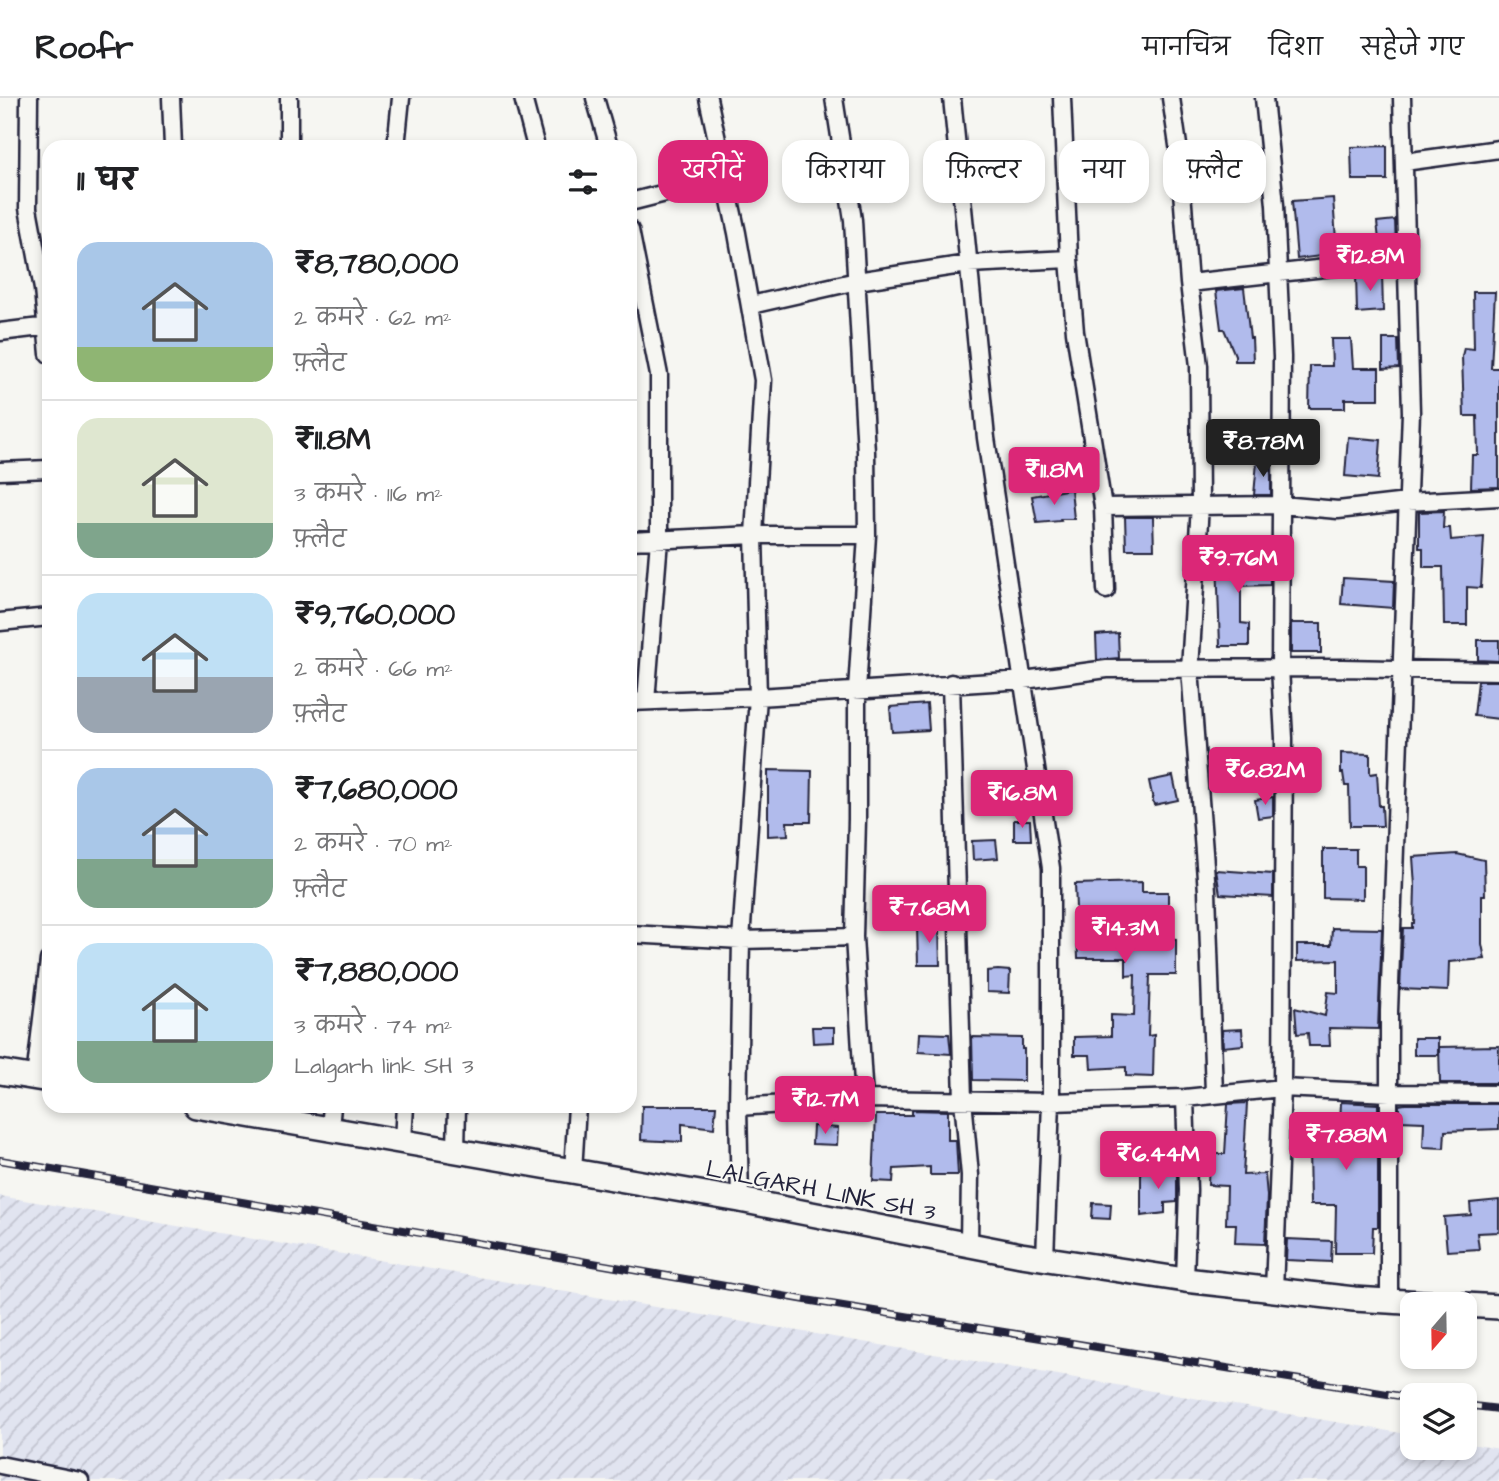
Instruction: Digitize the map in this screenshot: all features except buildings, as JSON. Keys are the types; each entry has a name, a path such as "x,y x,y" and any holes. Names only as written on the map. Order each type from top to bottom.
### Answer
{"street":[{"path":"29,98 28,208 42,284"},
{"path":"171,98 173,140"},
{"path":"289,98 289,140"},
{"path":"397,140 401,98"},
{"path":"523,98 534,140"},
{"path":"595,98 607,140"},
{"path":"708,98 717,140"},
{"path":"834,98 853,220 866,452 867,535 857,690 854,937 864,1099"},
{"path":"951,98 986,438 1051,868 1051,1102 1045,1258"},
{"path":"1062,98 1075,332 1103,507 1106,590"},
{"path":"1171,98 1179,152 1189,283 1199,366 1200,505 1190,669 1207,891 1214,1093"},
{"path":"1264,98 1275,205 1282,357 1282,1088 1274,1290"},
{"path":"1389,1301 1389,1011 1411,412 1402,98"},
{"path":"1404,162 1499,149"},
{"path":"637,200 658,195"},
{"path":"730,203 763,380 754,535 758,697 741,940 738,1107 740,1200"},
{"path":"751,305 857,281 968,264 1069,259"},
{"path":"1189,283 1407,259"},
{"path":"637,265 659,376 659,540 638,701 758,697 1024,680 1107,669 1499,671"},
{"path":"0,332 42,328"},
{"path":"0,471 42,468"},
{"path":"1103,507 1281,505 1338,510 1407,502 1499,497"},
{"path":"637,541 754,535 867,535"},
{"path":"0,622 42,618"},
{"path":"951,683 963,1100 970,1175 969,1244"},
{"path":"637,934 741,940 854,937"},
{"path":"0,1072 42,1079"},
{"path":"738,1107 864,1099 1051,1102 1185,1098 1282,1088 1499,1094"},
{"path":"1185,1098 1188,1190 1185,1280"},
{"name":"LALGARH LINK SH 3","path":"241,1113 740,1200 1045,1258 1185,1280 1400,1302"},
{"path":"330,1129 331,1113"},
{"path":"402,1140 404,1113"},
{"path":"456,1150 457,1113"},
{"path":"573,1171 577,1113"},
{"path":"1477,1306 1499,1307"},
{"path":"0,1465 80,1481"}],"shaded area":[{"path":"0,1196 1400,1433 1400,1460 1477,1460 1477,1445 1499,1449 1499,1481 0,1481"}],"railway":[{"path":"0,1160 806,1300 1400,1396"},
{"path":"1477,1406 1499,1409"}]}
